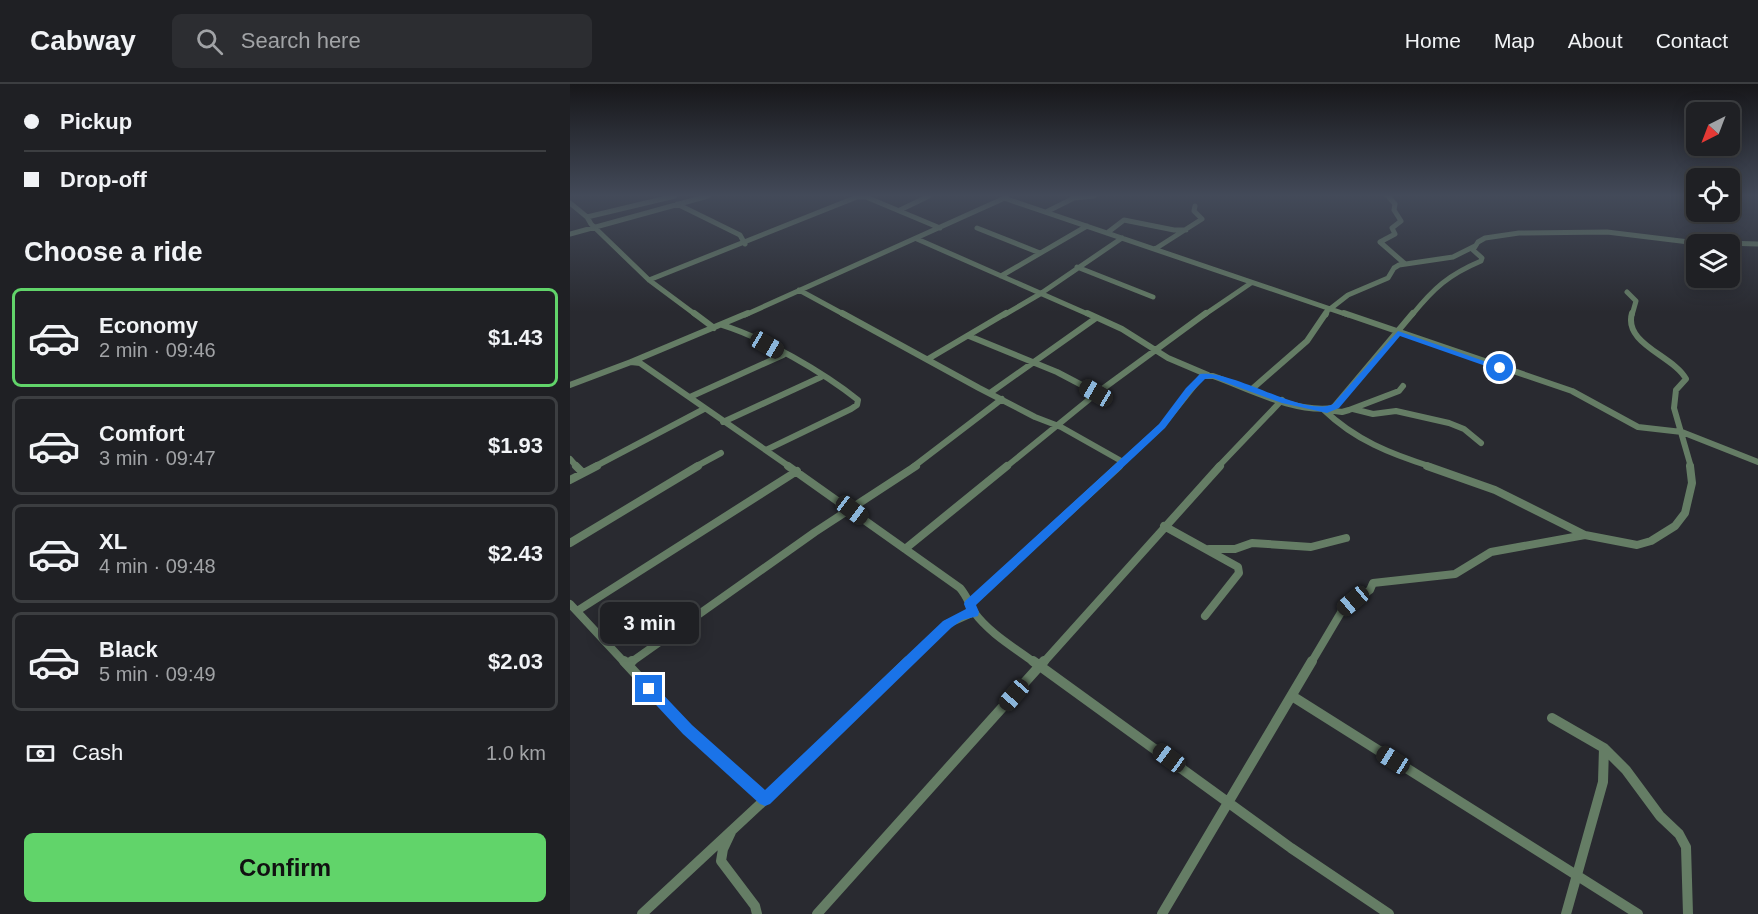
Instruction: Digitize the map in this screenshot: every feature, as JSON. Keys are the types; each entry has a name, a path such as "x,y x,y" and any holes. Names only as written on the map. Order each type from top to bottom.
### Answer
{"street":[{"path":"602,235 649,280 718,327 741,331 858,400 857,405 766,450"},
{"path":"739,235 745,243"},
{"path":"649,280 765,235"},
{"path":"570,385 718,327 926,235"},
{"path":"994,235 1040,253"},
{"path":"1001,276 1072,235"},
{"path":"1112,235 1572,391 1638,427 1682,432 1758,462"},
{"path":"1155,249 1178,235"},
{"path":"1394,235 1380,242 1404,263"},
{"path":"1252,389 1303,346 1329,309 1348,296 1388,278 1394,268 1404,263 1453,257 1485,238 1501,235"},
{"path":"1629,235 1689,242 1758,244"},
{"path":"928,359 1040,294 1122,238"},
{"path":"917,239 1122,329 1155,350 1208,375 1282,400 1342,412 1399,391 1403,386"},
{"path":"1326,410 1336,406 1408,318 1441,282 1455,272 1481,261 1482,258 1473,250 1475,246"},
{"path":"1077,267 1153,297"},
{"path":"904,549 925,535 1096,393 1251,283"},
{"path":"800,290 1123,462"},
{"path":"1326,410 1340,426 1392,454 1464,478 1585,535 1637,545 1651,541 1675,526 1685,513 1692,483 1691,468 1674,408 1676,390 1686,379 1679,368 1635,338 1630,323 1636,301 1627,292"},
{"path":"990,393 1096,318"},
{"path":"969,336 1096,393"},
{"path":"690,397 783,355"},
{"path":"631,362 640,363 690,397 960,588 968,596 972,608 997,635 1291,848 1388,914"},
{"path":"642,914 947,624 972,608 1162,426 1199,379 1208,375"},
{"path":"723,422 821,377"},
{"path":"628,664 816,532 918,464 1002,399"},
{"path":"817,914 941,780 1192,494 1246,441 1282,400"},
{"path":"570,480 704,409"},
{"path":"1353,409 1372,414 1396,411 1449,423 1464,429 1481,442"},
{"path":"570,543 672,480 721,453"},
{"path":"570,459 583,473"},
{"path":"765,799 688,730 573,607 797,471"},
{"path":"1164,526 1238,567 1239,573 1205,616"},
{"path":"1161,914 1343,609 1370,590 1373,583 1455,574 1491,552 1585,535"},
{"path":"1208,549 1235,549 1252,543 1311,547 1346,538"},
{"path":"1292,696 1638,914"},
{"path":"1552,718 1604,748 1626,770 1660,816 1679,834 1686,847 1688,914"},
{"path":"1566,914 1603,782 1604,748"},
{"path":"733,828 723,849 721,861 754,906 757,914"}],"route":[{"path":"649,689 688,730 765,799 947,624 959,616 974,612 969,604 1162,426 1202,376 1213,376 1268,396 1327,410 1336,406 1398,333 1500,368"}]}
